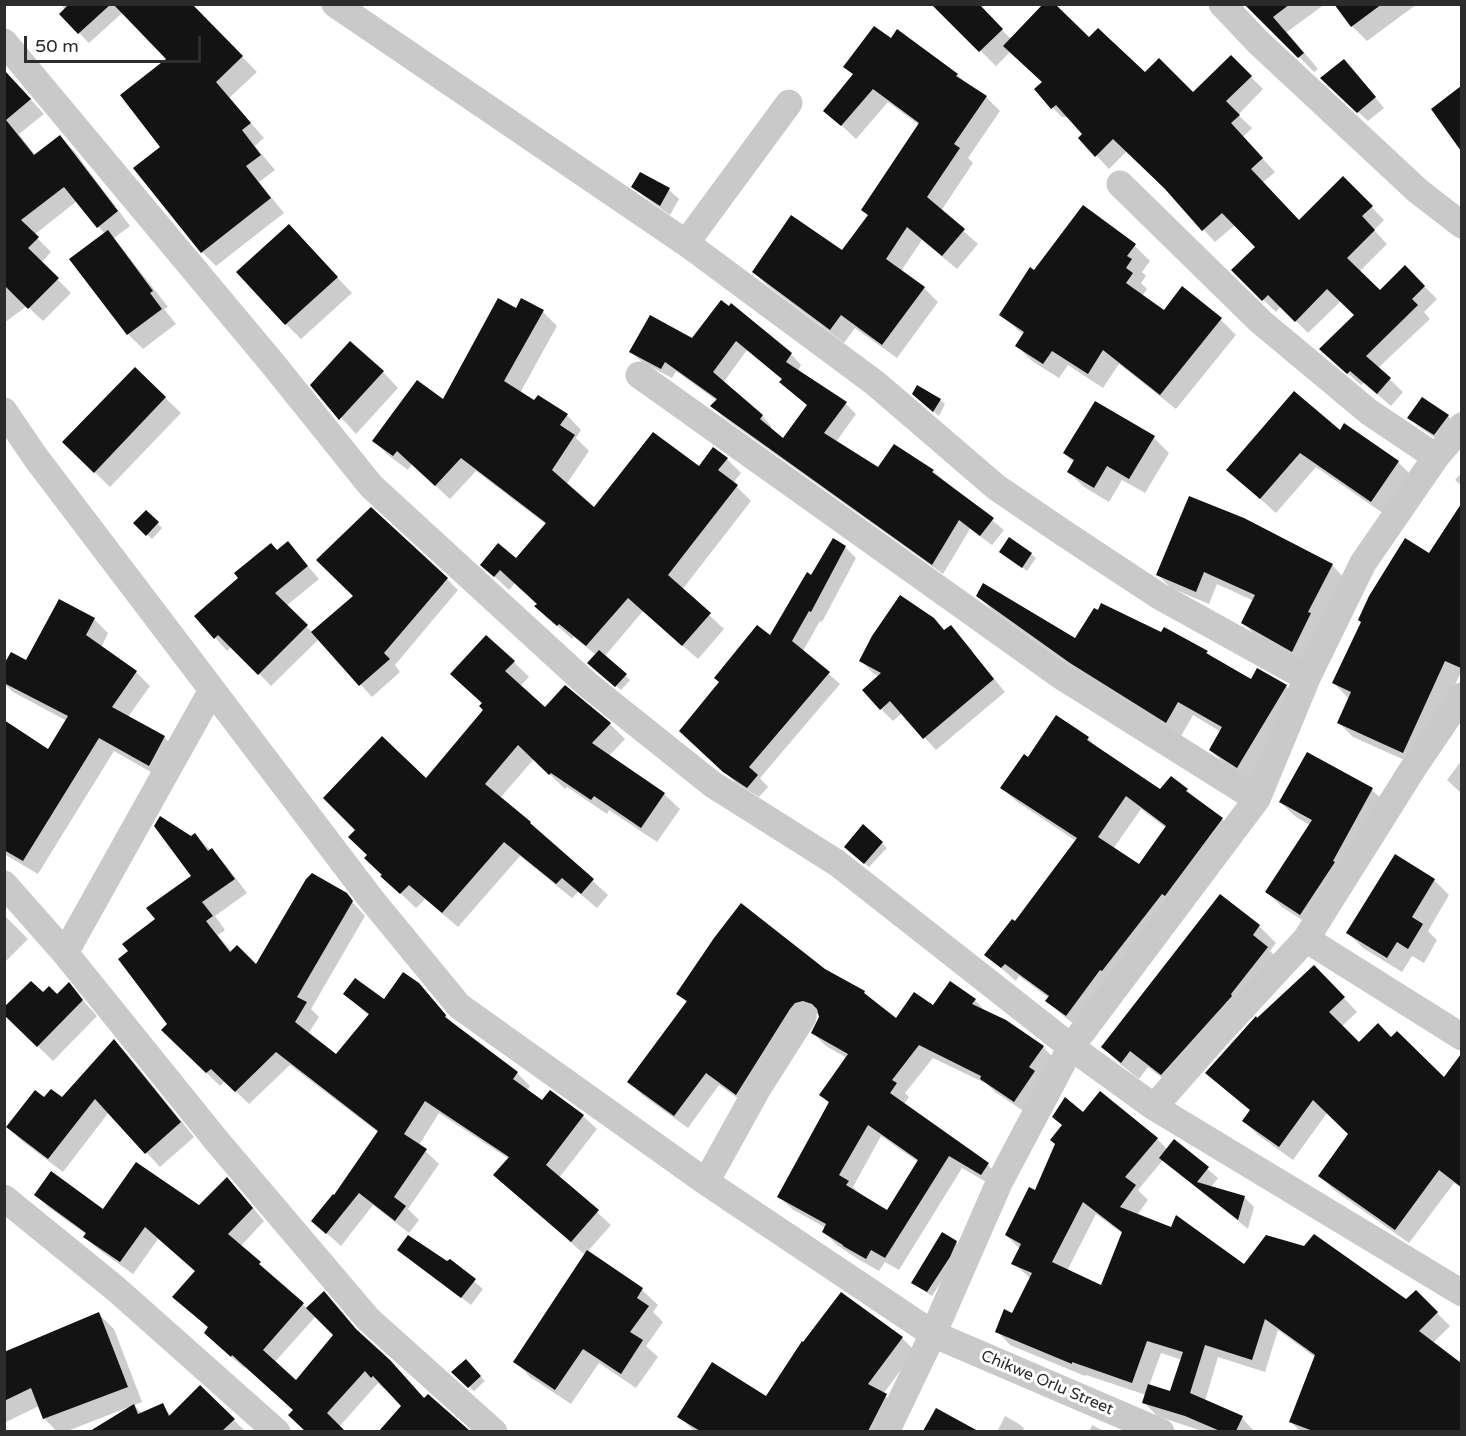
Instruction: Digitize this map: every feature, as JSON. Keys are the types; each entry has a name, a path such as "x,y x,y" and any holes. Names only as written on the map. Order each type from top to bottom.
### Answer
{"street":[{"path":"335,4 686,243 875,383 996,487 1159,596 1307,678"},
{"path":"1222,4 1258,42 1418,191 1461,225"},
{"path":"4,42 273,364 371,486 588,686 712,784 837,863 1071,1047 1154,1107 1461,1293"},
{"path":"686,243 789,103"},
{"path":"1120,184 1262,322 1369,412 1436,458"},
{"path":"639,375 1061,676 1257,799"},
{"name":"Chikwe Orlu Street","path":"4,411 36,458 371,899 459,1006 706,1182 933,1334 1161,1431"},
{"path":"886,1431 933,1334 999,1183 1071,1047 1257,799 1307,678 1362,563 1461,426"},
{"path":"66,953 212,690"},
{"path":"1154,1107 1306,939 1461,696"},
{"path":"4,884 66,953 216,1140 368,1319 494,1431"},
{"path":"1306,939 1461,1037"},
{"path":"706,1182 758,1088 803,1017"},
{"path":"4,1198 116,1289 274,1431"}],"building":[{"path":"69,4 111,4 78,34 59,14"},
{"path":"113,4 192,4 243,56 216,82 251,123 242,130 261,155 246,166 271,198 201,253 133,168 160,147 120,95 166,59"},
{"path":"931,4 979,4 1003,29 979,52"},
{"path":"1043,4 1055,4 1089,37 1098,28 1145,72 1159,58 1193,92 1231,55 1252,76 1226,101 1240,115 1231,123 1263,158 1251,169 1299,220 1343,176 1373,206 1362,216 1375,230 1347,258 1380,290 1405,265 1425,286 1412,299 1418,305 1366,356 1391,378 1377,394 1350,371 1347,374 1319,349 1354,315 1327,289 1295,322 1268,295 1262,301 1231,270 1255,247 1222,213 1202,231 1165,189 1113,139 1095,157 1078,138 1082,134 1056,105 1051,109 1034,89 1042,82 1003,46"},
{"path":"1244,4 1290,4 1273,17 1304,53 1298,58"},
{"path":"1334,4 1382,4 1351,27"},
{"path":"874,26 891,38 897,29 958,74 956,76 987,96 954,144 960,148 927,197 965,229 942,256 907,227 886,259 925,287 882,345 841,315 830,330 752,272 791,215 842,250 868,215 861,210 919,123 873,89 841,126 823,111 853,74 843,67"},
{"path":"1344,59 1376,97 1357,113 1320,78"},
{"path":"4,70 31,99 6,120 34,155 60,135 118,211 97,228 64,187 21,220 39,237 28,248 59,278 28,309 4,285"},
{"path":"1461,86 1461,151 1431,109"},
{"path":"640,172 670,188 660,206 631,187"},
{"path":"1083,205 1136,244 1127,256 1132,259 1126,268 1133,273 1126,283 1164,310 1182,286 1222,318 1160,395 1103,350 1088,374 1052,351 1043,364 1015,346 1024,332 999,315 1030,267 1034,270"},
{"path":"289,224 338,277 285,325 236,272"},
{"path":"108,230 153,291 150,293 162,309 127,335 69,259"},
{"path":"498,298 516,308 521,298 544,310 504,381 534,400 538,395 568,414 560,425 575,435 552,470 594,507 653,432 699,466 713,447 728,458 718,470 738,485 668,575 711,613 682,646 628,598 586,646 559,624 557,626 534,606 537,604 500,570 494,577 480,565 498,543 516,558 546,523 461,458 435,486 397,451 393,456 372,441 417,380 443,399"},
{"path":"721,300 729,306 731,303 792,353 786,362 847,402 824,433 878,467 894,444 934,470 932,472 994,518 980,536 959,520 932,565 710,406 717,399 665,362 661,369 629,352 650,315 692,338","holes":["736,341 782,379 779,382 807,405 783,438 760,419 763,415 713,372"]},
{"path":"350,341 384,371 339,420 310,385"},
{"path":"135,367 166,397 94,473 62,442"},
{"path":"917,385 941,399 933,412 912,394"},
{"path":"1294,391 1340,430 1344,423 1399,461 1371,502 1300,453 1260,499 1226,470"},
{"path":"1422,397 1449,415 1434,435 1407,418"},
{"path":"1095,401 1155,436 1129,479 1107,466 1094,488 1067,472 1074,460 1063,453"},
{"path":"1189,496 1244,518 1333,564 1308,612 1311,613 1292,652 1241,623 1255,595 1204,572 1196,592 1156,575"},
{"path":"1461,504 1461,668 1445,661 1403,753 1337,723 1351,692 1332,683 1361,622 1358,620 1369,596 1405,538 1429,553"},
{"path":"371,507 448,578 384,653 390,659 359,686 311,632 353,596 316,560"},
{"path":"146,510 159,522 146,536 133,523"},
{"path":"1009,537 1032,553 1022,568 999,552"},
{"path":"833,538 846,546 811,612 809,611 792,641 830,672 749,767 758,775 747,788 723,772 679,731 719,682 714,678 757,625 770,635 807,572 811,575"},
{"path":"288,541 308,566 275,593 308,625 258,675 218,635 214,639 194,616 238,578 234,573 271,543 277,550"},
{"path":"983,583 1075,638 1094,608 1098,610 1101,603 1161,632 1164,627 1208,651 1206,653 1251,679 1257,668 1287,685 1237,768 1209,750 1222,727 1178,702 1166,723 1070,663 976,596"},
{"path":"900,595 934,618 944,630 951,625 994,679 923,739 890,701 880,710 862,690 881,673 859,661 872,636"},
{"path":"59,599 95,618 86,635 137,671 112,707 165,736 149,766 99,738 23,861 4,850 4,720 48,749 68,716 4,683 4,664 11,652 26,660"},
{"path":"486,635 515,661 505,671 545,707 565,685 611,723 592,743 665,793 641,828 594,796 591,800 551,773 549,775 518,745 485,784 594,879 581,894 562,878 556,884 504,842 442,913 409,885 400,894 380,876 382,875 364,858 367,855 348,837 355,830 323,798 382,736 426,778 483,710 479,706 482,703 450,674"},
{"path":"599,650 627,674 615,687 587,663"},
{"path":"1056,715 1089,737 1087,740 1160,789 1171,776 1188,789 1186,791 1223,818 1165,896 1162,894 1066,1016 1045,1001 1049,996 1005,964 1001,968 984,955 1012,919 1015,921 1077,838 1000,788 1024,754 1028,757","holes":["1126,796 1166,826 1139,864 1098,837"]},
{"path":"1307,752 1373,788 1333,861 1335,862 1300,915 1265,892 1312,820 1279,802"},
{"path":"160,816 191,836 195,833 208,851 212,848 235,879 202,902 213,916 206,921 230,952 237,945 256,964 306,879 312,873 347,893 353,901 297,997 307,1002 295,1022 336,1054 369,1014 343,994 355,978 384,999 403,972 419,983 446,1015 445,1017 518,1072 513,1079 542,1100 550,1090 584,1115 546,1165 599,1210 571,1242 493,1175 509,1157 425,1101 404,1134 427,1149 394,1197 406,1206 395,1221 359,1193 326,1234 311,1221 334,1195 378,1131 276,1052 235,1092 211,1069 206,1073 161,1030 167,1024 118,959 128,951 122,944 155,919 146,908 191,876 154,826"},
{"path":"863,824 883,842 864,864 844,847"},
{"path":"1395,854 1435,879 1412,917 1423,924 1408,949 1397,942 1387,958 1346,933"},
{"path":"1220,894 1260,925 1253,935 1268,947 1231,994 1232,996 1161,1075 1130,1051 1121,1063 1101,1047"},
{"path":"741,903 825,969 865,991 864,993 896,1018 914,992 933,1005 950,981 976,999 972,1004 1006,1020 1044,1046 1029,1067 1035,1071 1014,1102 980,1079 981,1076 919,1045 892,1080 897,1083 890,1093 989,1163 981,1175 949,1156 885,1258 871,1250 866,1259 822,1232 826,1224 777,1197 829,1102 819,1095 848,1054 811,1033 819,1017 817,1009 812,1004 803,1001 795,1003 736,1095 706,1073 674,1116 627,1082 687,1001 676,994","holes":["868,1125 918,1160 887,1210 846,1185 849,1181 839,1175"]},
{"path":"1314,965 1345,997 1329,1012 1359,1042 1378,1023 1391,1037 1397,1031 1444,1077 1461,1054 1461,1187 1439,1170 1395,1230 1318,1176 1348,1134 1313,1100 1279,1147 1242,1121 1250,1110 1205,1073 1256,1016 1257,1018"},
{"path":"31,981 43,992 49,986 57,994 69,982 83,1000 37,1047 4,1015 4,1007"},
{"path":"114,1039 181,1122 145,1154 95,1099 48,1159 6,1127 35,1090 44,1097 51,1089 62,1097"},
{"path":"1100,1091 1158,1138 1125,1177 1136,1185 1120,1207 1171,1227 1176,1215 1244,1264 1266,1235 1304,1246 1314,1234 1406,1299 1416,1290 1438,1312 1419,1331 1461,1363 1461,1431 1313,1431 1289,1422 1315,1355 1265,1319 1252,1360 1205,1345 1190,1393 1243,1416 1236,1431 1220,1431 1185,1416 1142,1403 1148,1384 1170,1391 1183,1352 1147,1341 1132,1383 1072,1362 1072,1364 995,1332 1004,1309 1012,1313 1032,1273 1011,1264 1021,1244 1005,1235 1029,1187 1035,1190 1055,1144 1050,1140 1062,1125 1052,1117 1065,1097 1083,1112","holes":["1083,1202 1122,1232 1101,1285 1052,1262"]},
{"path":"1174,1139 1209,1167 1197,1182 1245,1196 1238,1220 1159,1158"},
{"path":"136,1162 199,1205 227,1177 253,1208 228,1234 304,1303 263,1350 296,1380 333,1335 306,1308 324,1291 356,1329 390,1360 424,1398 428,1394 470,1431 379,1431 401,1406 373,1376 371,1378 365,1371 327,1413 345,1431 305,1431 288,1415 293,1410 204,1333 208,1327 172,1297 195,1271 145,1227 120,1262 83,1237 86,1233 34,1195 51,1171 103,1209"},
{"path":"942,1232 957,1241 950,1257 927,1292 911,1283"},
{"path":"408,1235 447,1261 450,1259 476,1279 461,1298 397,1250"},
{"path":"587,1250 643,1288 637,1298 649,1306 630,1332 643,1340 621,1374 583,1349 555,1390 513,1362"},
{"path":"841,1292 903,1337 868,1384 887,1394 868,1431 700,1431 677,1417 712,1362 766,1396 802,1341"},
{"path":"99,1312 128,1387 43,1419 31,1388 4,1401 4,1352"},
{"path":"466,1359 481,1376 468,1388 451,1372"},
{"path":"200,1385 235,1419 222,1431 90,1431 134,1404 138,1414 163,1403 169,1416"},
{"path":"936,1408 978,1431 923,1431"}]}
